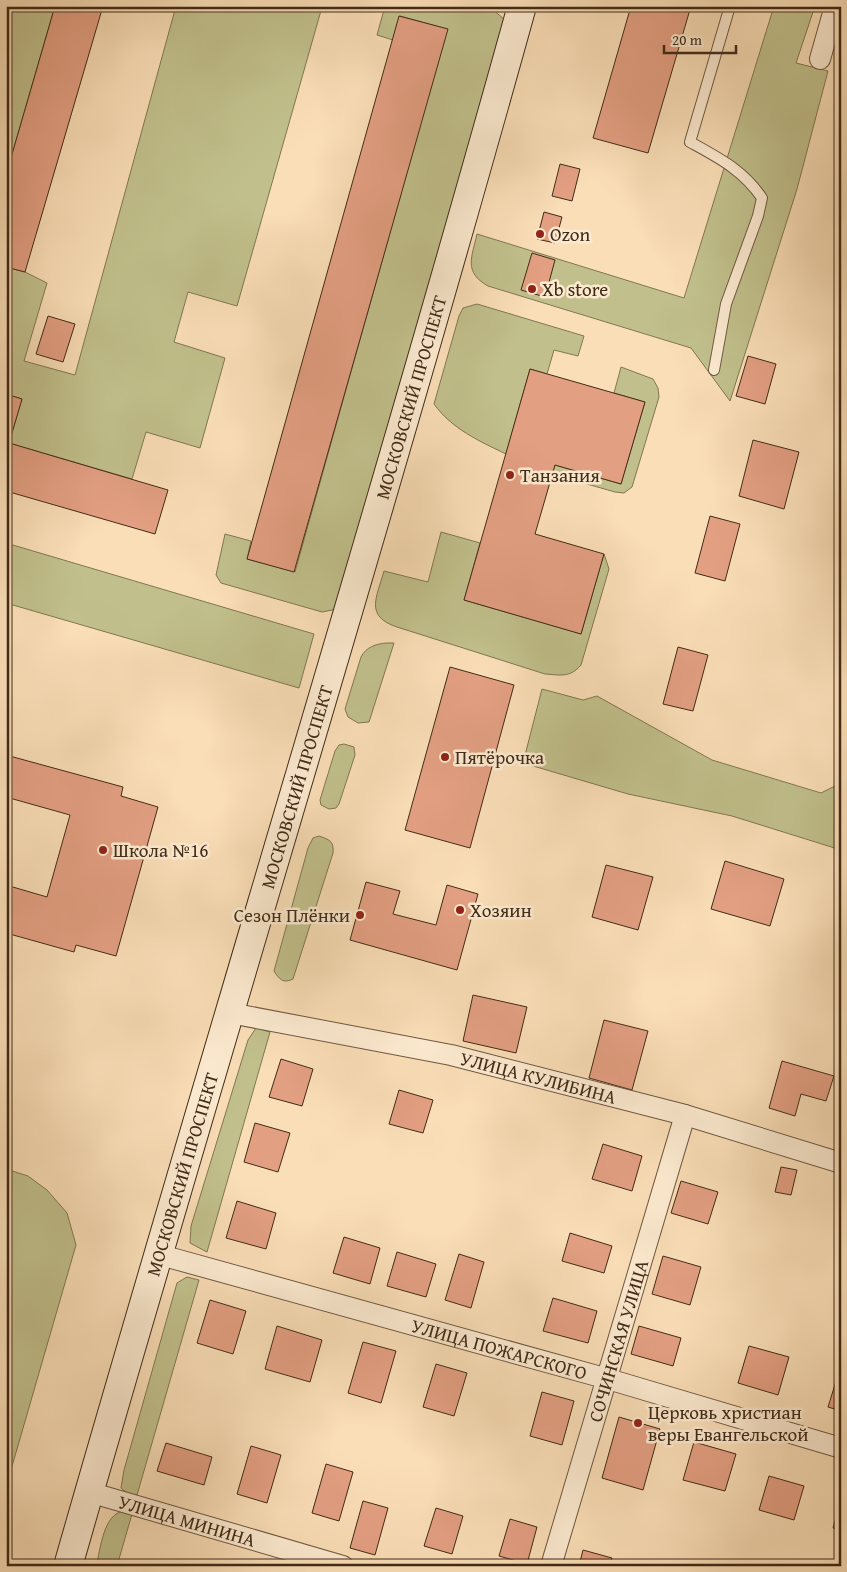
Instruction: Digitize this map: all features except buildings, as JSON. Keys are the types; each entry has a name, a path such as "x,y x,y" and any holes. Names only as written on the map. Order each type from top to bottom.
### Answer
{"street":[{"name":"МОСКОВСКИЙ ПРОСПЕКТ","path":"68,1566 157,1254 230,1014 443,291 522,6"},
{"path":"820,59 835,6"},
{"name":"УЛИЦА КУЛИБИНА","path":"230,1014 415,1047 684,1115 841,1163"},
{"name":"СОЧИНСКАЯ УЛИЦА","path":"551,1566 608,1379 684,1115"},
{"name":"УЛИЦА ПОЖАРСКОГО","path":"157,1254 608,1379 841,1448"},
{"name":"УЛИЦА МИНИНА","path":"89,1492 343,1566"}],"lane":[{"path":"714,370 726,304 758,216 762,198 750,180 690,142 730,6"}],"shaded area":[{"path":"6,6 55,6 6,175"},
{"path":"176,6 322,7 237,306 188,292 174,342 225,358 200,448 146,432 132,479 9,443 22,399 6,394 6,267 25,272 47,283 24,361 75,375"},
{"path":"385,6 483,6 492,9 505,20 343,608 322,612 221,583 216,575 225,534 251,541 247,559 295,572 447,29 400,16 393,40 377,35"},
{"path":"774,6 815,6 796,63 828,71 797,189 730,401 691,348 488,286 480,281 472,269 471,263 477,234 684,298"},
{"path":"477,304 584,336 578,356 554,350 547,374 530,369 506,454 476,439 449,421 434,404 459,316 463,308"},
{"path":"621,367 653,379 658,388 659,397 632,487 624,493 615,492 552,474 555,465 621,484 645,402 614,393"},
{"path":"441,532 480,543 464,600 581,634 604,554 609,569 581,665 569,674 545,674 397,627 387,623 380,617 377,611 376,597 384,571 428,582"},
{"path":"6,543 314,634 299,688 6,603"},
{"path":"394,643 369,722 358,723 348,717 345,709 361,657 372,647"},
{"path":"542,689 583,700 597,696 712,760 821,793 841,783 841,850 732,816 628,794 523,763"},
{"path":"344,744 354,747 355,755 339,804 336,808 329,809 321,805 320,800 335,751 339,745"},
{"path":"319,836 330,841 333,846 333,853 293,979 284,981 274,971 308,848 313,838"},
{"path":"256,1028 270,1032 207,1252 190,1243 191,1226 248,1040"},
{"path":"6,1169 28,1176 47,1190 67,1213 76,1245 6,1487"},
{"path":"187,1277 199,1280 137,1495 128,1494 121,1488 124,1470 177,1283"},
{"path":"124,1511 132,1514 117,1566 96,1566 107,1525 117,1513"}],"place":[{"name":"Ozon","path":"540,234"},
{"name":"Xb store","path":"532,289"},
{"name":"Танзания","path":"510,475"},
{"name":"Пятёрочка","path":"445,757"},
{"name":"Школа №16","path":"103,850"},
{"name":"Хозяин","path":"460,910"},
{"name":"Сезон Плёнки","path":"360,915"},
{"name":"Церковь христиан веры Евангельской","path":"638,1423"}]}
